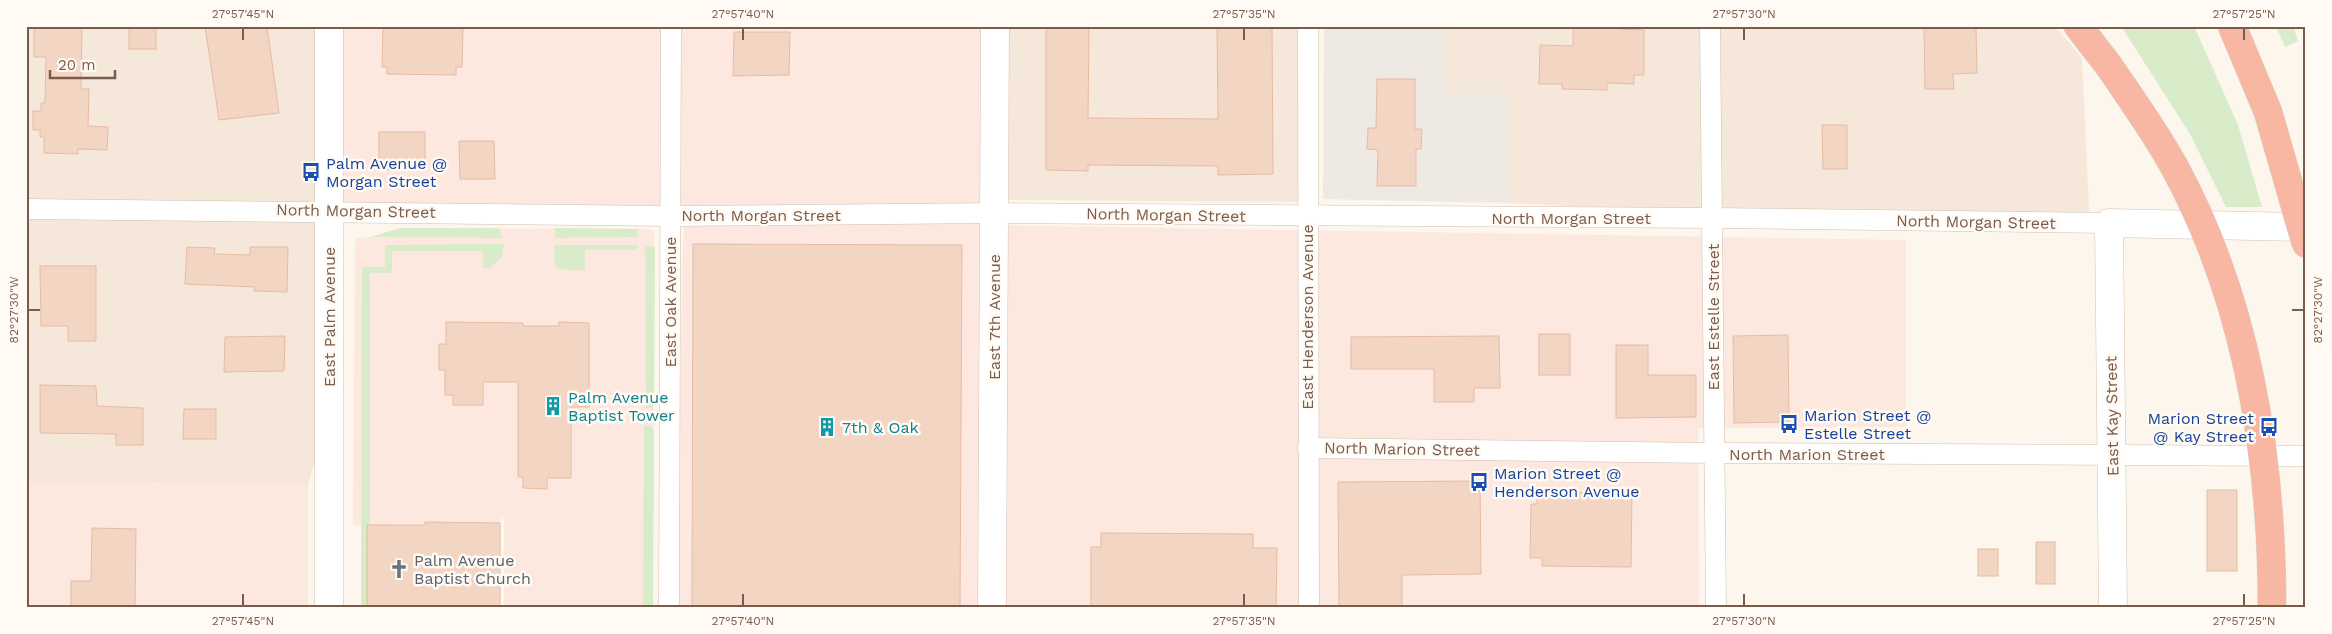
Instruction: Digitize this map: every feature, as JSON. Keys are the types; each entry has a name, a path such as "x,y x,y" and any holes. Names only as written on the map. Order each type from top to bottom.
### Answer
{"highway":[{"path":"2078,26 2109,66 2175,168 2222,275 2240,333 2255,396 2267,475 2272,552 2272,608"},
{"path":"2232,26 2268,112 2306,244"}],"street":[{"name":"East Palm Avenue","path":"329,26 329,608"},
{"name":"East Oak Avenue","path":"669,608 671,26"},
{"name":"East 7th Avenue","path":"992,608 995,26"},
{"name":"East Henderson Avenue","path":"1308,26 1309,608"},
{"name":"East Estelle Street","path":"1710,26 1716,608"},
{"name":"North Morgan Street","path":"26,209 670,216 995,213 1307,217 1712,218 2306,227"},
{"name":"East Kay Street","path":"2109,224 2113,454 2113,608"},
{"name":"North Marion Street","path":"1308,448 1714,454 2306,456"}],"shaded area":[{"path":"26,26 327,26 329,417 308,484 26,483"},
{"path":"338,26 987,26 986,225 1906,240 1906,427 1698,428 1699,608 675,608 684,206 338,208"},
{"path":"1005,26 1301,26 1300,202 1009,200"},
{"path":"1324,26 1443,26 1444,94 1507,94 1508,203 1323,199"},
{"path":"1443,26 2055,26 2082,58 2090,232 1508,203 1506,95 1443,94"},
{"path":"401,228 649,229 654,231 653,608 504,608 504,517 501,517 500,523 353,525 355,243 357,238 370,237"},
{"path":"26,483 308,484 308,608 26,608"}],"green space":[{"path":"2121,26 2194,26 2238,125 2262,207 2226,207 2190,134"},
{"path":"2276,26 2293,26 2298,41 2285,47"},
{"path":"401,228 499,228 503,238 370,237"},
{"path":"555,228 637,229 637,237 555,238"},
{"path":"504,244 502,257 490,268 483,268 483,251 392,251 392,273 370,273 370,525 367,525 367,608 361,608 362,267 385,267 385,245"},
{"path":"554,245 637,245 637,250 585,250 585,270 563,270 555,266"},
{"path":"645,245 655,247 654,404 652,408 646,408"},
{"path":"644,426 651,426 654,430 653,608 643,608"}],"building":[{"path":"34,26 82,26 81,89 89,89 88,126 108,127 107,150 78,149 78,154 44,153 44,137 40,137 40,130 33,130 33,111 41,111 41,103 45,103 46,57 34,57"},
{"path":"129,26 156,26 156,49 129,49"},
{"path":"205,26 267,26 279,113 219,120"},
{"path":"383,26 460,26 463,28 462,67 456,67 456,75 387,74 387,67 382,67"},
{"path":"1046,26 1089,26 1088,118 1218,119 1217,26 1272,26 1273,174 1218,175 1218,166 1088,165 1088,171 1046,170"},
{"path":"1594,26 1619,26 1619,29 1644,30 1644,75 1634,75 1634,84 1607,83 1607,90 1562,89 1562,84 1539,84 1540,45 1573,46 1573,28 1594,28"},
{"path":"1924,26 1976,28 1977,73 1953,74 1954,89 1925,89"},
{"path":"734,32 790,32 789,75 733,76"},
{"path":"1377,79 1415,79 1415,129 1422,129 1421,149 1416,149 1416,186 1377,186 1378,150 1367,149 1368,128 1376,128"},
{"path":"1822,125 1847,125 1847,169 1823,169"},
{"path":"379,132 425,132 425,170 379,170"},
{"path":"459,141 494,141 495,179 460,179"},
{"name":"7th & Oak","path":"693,244 962,245 960,608 692,608"},
{"path":"187,247 215,248 214,254 250,255 250,247 288,247 287,292 254,291 255,287 185,284"},
{"path":"40,266 96,266 96,341 68,341 68,326 41,326"},
{"name":"Palm Avenue Baptist Tower","path":"446,322 523,323 523,326 559,326 559,322 589,323 589,407 571,407 571,478 547,478 547,489 523,488 523,477 518,477 518,382 483,382 483,405 453,405 453,395 445,395 445,370 439,370 439,344 446,344"},
{"path":"1539,334 1570,334 1570,375 1539,375"},
{"path":"1788,335 1789,422 1734,423 1733,336"},
{"path":"285,336 284,371 224,372 225,337"},
{"path":"1499,336 1500,388 1474,388 1474,402 1434,402 1434,369 1351,369 1351,337"},
{"path":"1616,345 1648,345 1648,375 1696,375 1696,417 1616,418"},
{"path":"40,385 96,386 97,406 143,408 143,445 116,445 116,434 40,433"},
{"path":"184,409 216,409 216,439 183,439"},
{"path":"1480,481 1481,574 1402,575 1402,608 1339,608 1338,482"},
{"path":"2207,490 2237,490 2237,571 2207,571"},
{"path":"1537,492 1632,493 1631,567 1542,566 1542,558 1530,558 1531,504 1537,504"},
{"path":"425,522 500,523 500,608 367,608 367,525 425,525"},
{"path":"92,528 136,529 135,608 71,608 71,581 91,581"},
{"path":"1101,533 1253,534 1253,548 1277,548 1276,608 1091,608 1091,547 1101,547"},
{"path":"2036,542 2055,542 2055,584 2036,584"},
{"path":"1978,549 1998,549 1998,576 1978,576"}],"place":[{"name":"Palm Avenue @ Morgan Street","path":"311,172"},
{"name":"Palm Avenue Baptist Tower","path":"553,406"},
{"name":"Marion Street @ Estelle Street","path":"1789,424"},
{"name":"7th & Oak","path":"827,427"},
{"name":"Marion Street @ Kay Street","path":"2269,427"},
{"name":"Marion Street @ Henderson Avenue","path":"1479,482"},
{"name":"Palm Avenue Baptist Church","path":"399,569"}]}
